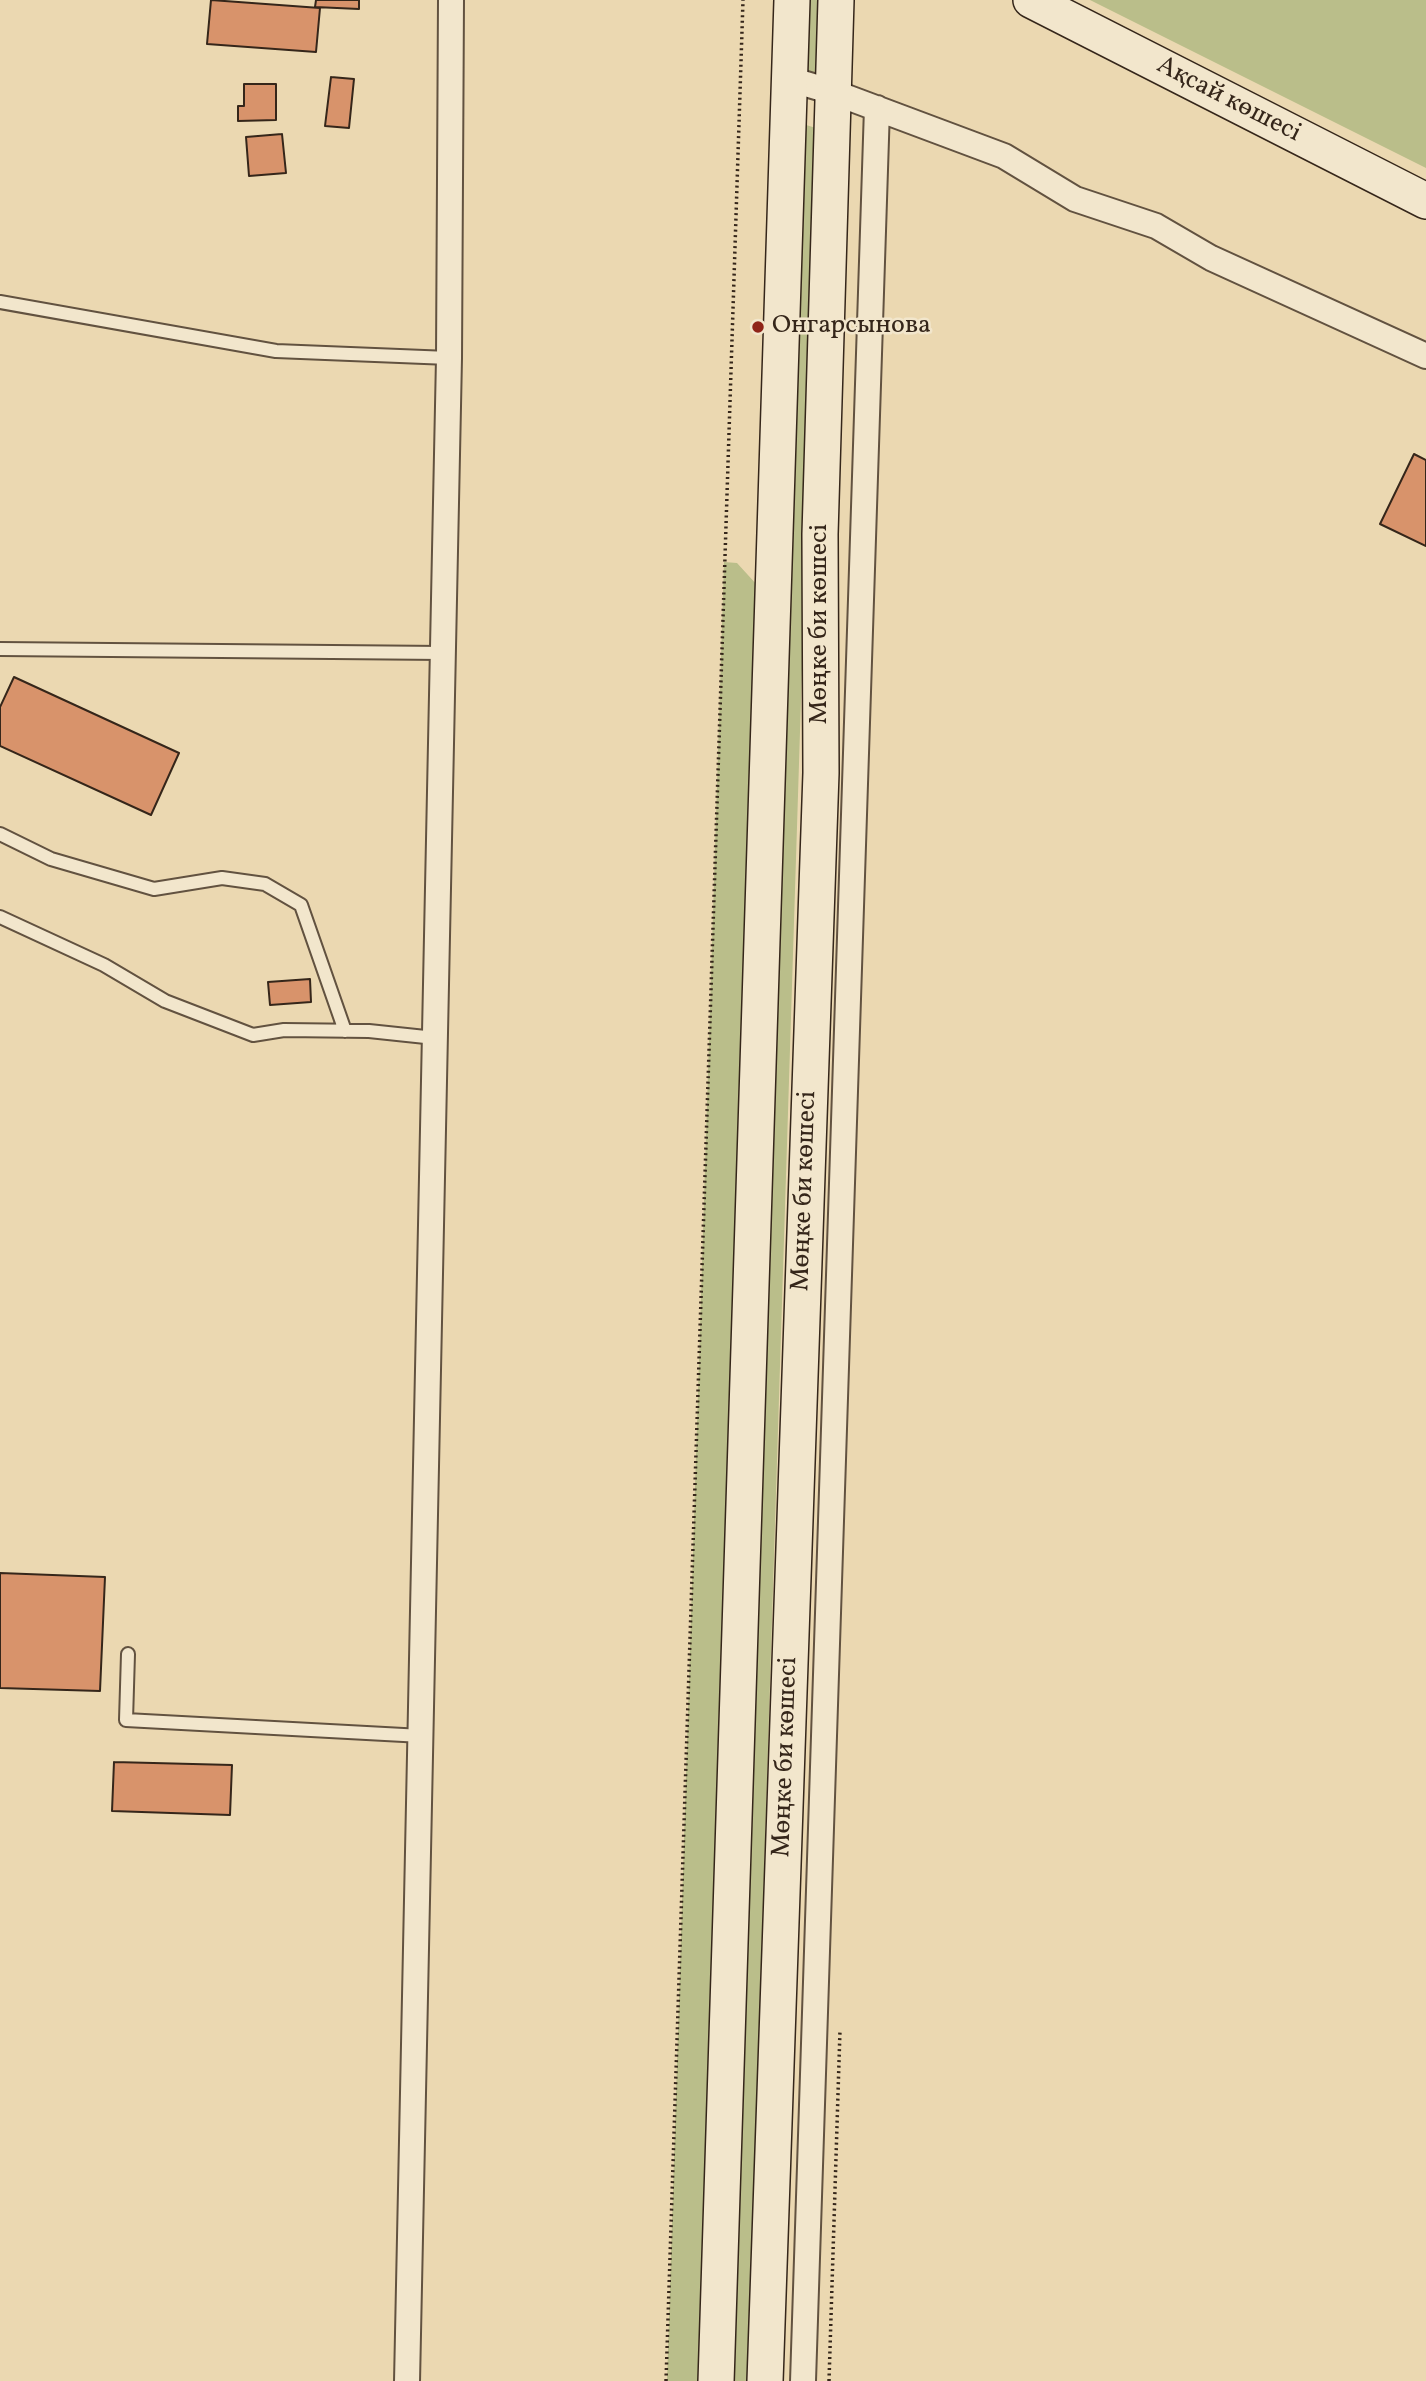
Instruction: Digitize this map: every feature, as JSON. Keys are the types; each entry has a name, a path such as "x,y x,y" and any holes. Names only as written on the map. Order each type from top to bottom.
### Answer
{"main road":[{"name":"Мөңке би көшесі","path":"716,2381 792,0"},
{"name":"Ақсай көшесі","path":"1031,0 1426,201"},
{"name":"Мөңке би көшесі","path":"765,2381 821,787 820,534 838,4"}],"street":[{"path":"407,2381 449,358 451,0"},
{"path":"789,79 833,92 1004,156 1075,199 1156,226 1211,258 1426,356"},
{"path":"803,2381 877,108"}],"lane":[{"path":"0,302 276,351 449,358"},
{"path":"0,649 443,653"},
{"path":"0,834 51,859 154,889 222,878 265,884 302,905 345,1031"},
{"path":"0,917 104,965 165,1001 253,1035 284,1030 345,1031 435,1038"},
{"path":"128,1654 126,1720 422,1736"}],"path":[{"path":"666,2381 743,0"}],"green space":[{"path":"810,0 824,0 821,88 806,84"},
{"path":"1090,0 1426,0 1426,168"},
{"path":"803,124 819,129 748,2381 733,2381"},
{"path":"724,562 737,563 758,586 699,2381 667,2381"}],"building":[{"path":"211,0 320,8 316,52 207,44"},
{"path":"316,0 359,0 359,9 315,7"},
{"path":"331,77 354,79 349,128 325,126"},
{"path":"244,84 276,84 276,120 238,121 238,106 244,106"},
{"path":"282,134 286,173 249,176 246,137"},
{"path":"1414,454 1426,460 1426,546 1380,524"},
{"path":"14,677 179,753 151,815 0,746 0,707"},
{"path":"310,979 311,1002 270,1005 268,982"},
{"path":"0,1573 105,1577 100,1691 0,1688"},
{"path":"114,1762 232,1765 230,1815 112,1811"}],"place":[{"name":"Онгарсынова","path":"758,327"}]}
